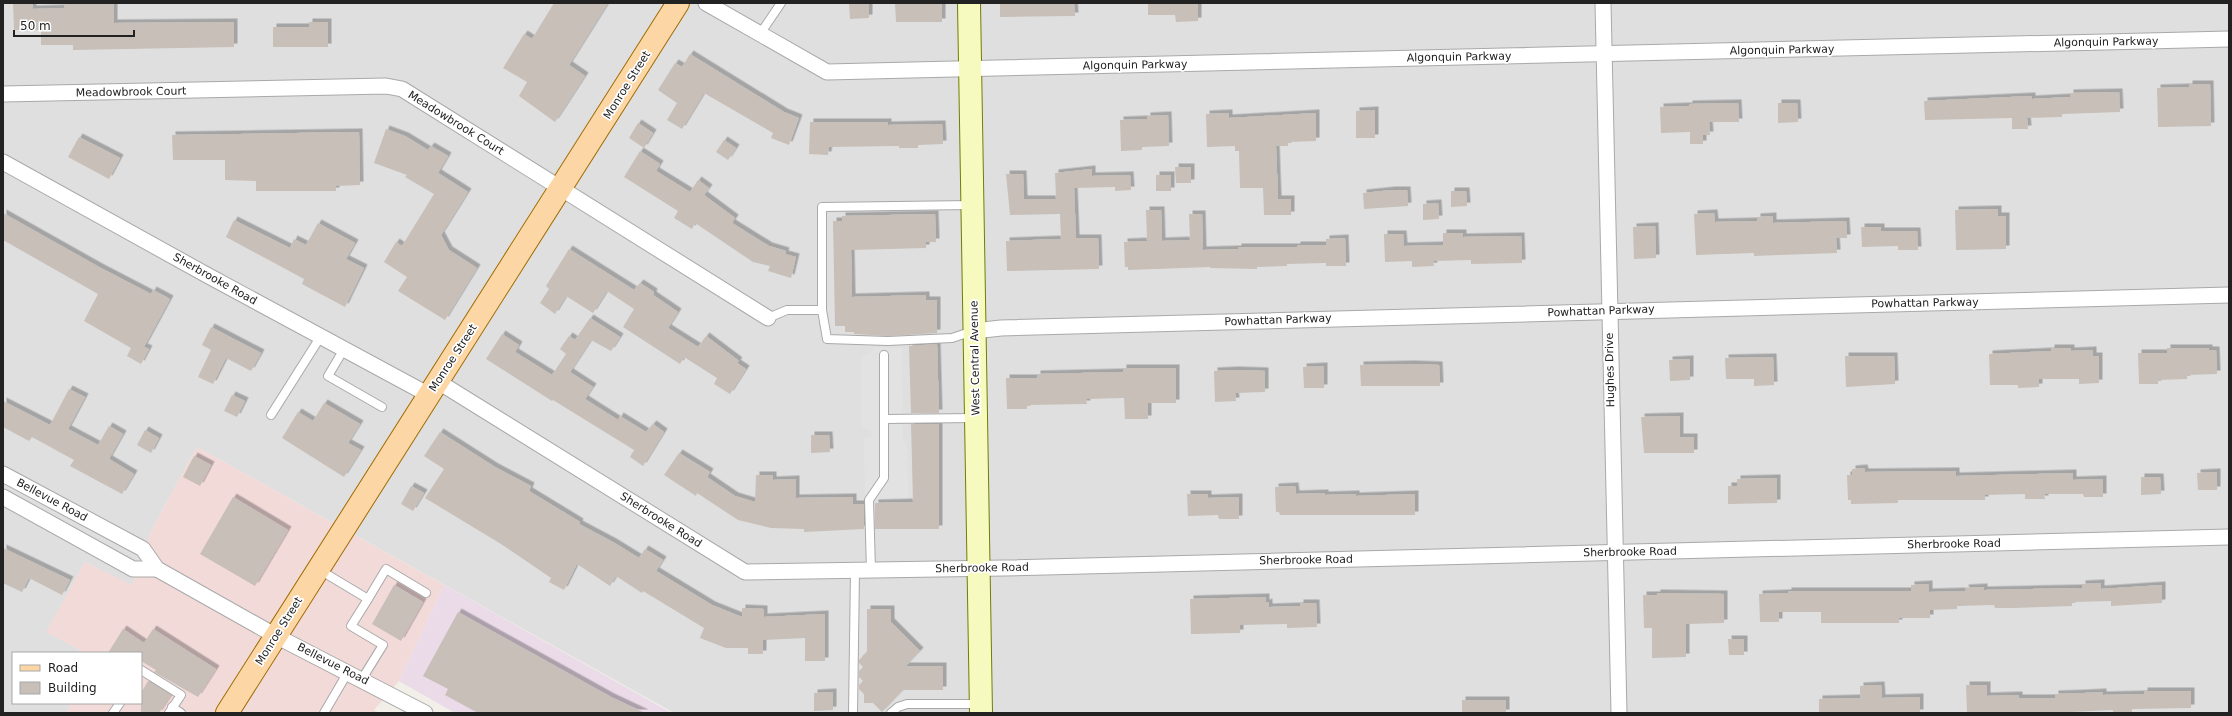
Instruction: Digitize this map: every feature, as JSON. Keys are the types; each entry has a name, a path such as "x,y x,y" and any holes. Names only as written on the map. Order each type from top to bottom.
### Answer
{"main road":[{"name":"Monroe Street","path":"227,713 433,388 561,190 678,3"},
{"name":"West Central Avenue","path":"969,3 981,708"}],"street":[{"name":"Algonquin Parkway","path":"706,3 827,72 2229,39"},
{"name":"Hughes Drive","path":"1603,3 1619,713"},
{"name":"Meadowbrook Court","path":"3,94 391,87 402,89 561,190 768,318"},
{"name":"Sherbrooke Road","path":"3,162 321,336 433,388 745,572 855,571 2229,537"},
{"name":"Powhattan Parkway","path":"974,331 1001,328 1609,310 2229,295"},
{"name":"Bellevue Road","path":"3,474 143,549 157,569 276,636 362,679 425,713"},
{"name":"Bellevue Road","path":"3,497 133,569 157,569"}],"lane":[{"path":"760,34 781,3"},
{"path":"972,205 822,207 822,310 828,339 888,341 952,338 974,331"},
{"path":"768,318 787,310 822,310"},
{"path":"271,415 321,336"},
{"path":"344,348 328,376 382,407"},
{"path":"871,570 869,500 884,478 884,355"},
{"path":"884,419 976,418"},
{"path":"318,569 368,599"},
{"path":"362,679 383,645 351,626 386,569 426,593"},
{"path":"853,713 855,571"},
{"path":"142,671 181,695 171,710 181,713"},
{"path":"324,713 348,672"},
{"path":"113,713 119,704"},
{"path":"891,713 898,707 907,704 981,708"}],"shaded area":[{"path":"3,3 2229,3 2229,713 674,713 197,447 151,531 132,586 85,562 47,632 84,652 12,652 12,704 71,704 66,713 3,713"},
{"path":"875,347 902,348 903,442 907,442 908,499 865,499 864,439 873,436 870,429 861,428 861,357 869,354"},
{"path":"197,447 444,585 399,681 374,710 379,713 66,713 71,704 142,704 142,652 84,652 46,632 85,562 132,585 151,531"},
{"path":"444,585 674,713 455,713 399,681"}],"building":[{"path":"13,3 33,3 33,9 64,8 65,3 114,3 114,23 234,22 234,47 73,50 73,45 41,45 41,30 14,30"},
{"path":"554,3 608,3 569,65 585,76 555,122 519,96 527,82 503,68 524,34 532,39"},
{"path":"849,3 869,3 869,18 850,19"},
{"path":"895,3 942,3 942,22 896,22"},
{"path":"1000,3 1074,3 1075,16 1000,17"},
{"path":"1148,3 1198,3 1198,21 1176,22 1175,15 1148,15"},
{"path":"309,22 328,22 328,47 273,47 273,27 309,27"},
{"path":"690,54 784,112 799,118 789,145 771,138 773,133 704,93 682,129 667,120 677,103 658,90 675,63 682,67"},
{"path":"2189,84 2210,84 2211,126 2158,127 2157,88 2189,87"},
{"path":"2119,92 2120,112 2062,114 2062,117 2027,118 2028,129 2012,129 2012,118 1925,120 1924,101 2032,96 2032,99 2070,97 2070,93"},
{"path":"1738,103 1739,122 1709,122 1710,135 1703,135 1703,144 1690,144 1690,132 1661,133 1660,107 1689,106 1689,104"},
{"path":"1778,103 1797,103 1798,122 1778,123"},
{"path":"1375,110 1375,138 1356,138 1356,111"},
{"path":"1229,113 1229,118 1316,113 1316,141 1288,142 1288,146 1276,146 1278,199 1291,199 1291,215 1264,215 1263,188 1240,188 1239,151 1235,151 1235,146 1207,147 1206,114"},
{"path":"1168,115 1169,146 1142,147 1142,150 1121,151 1120,120 1147,119 1147,116"},
{"path":"810,122 888,122 888,125 942,124 943,144 918,145 918,148 899,148 899,146 829,147 828,155 809,154"},
{"path":"638,123 653,133 644,148 629,138"},
{"path":"386,129 405,136 428,150 431,146 448,156 438,173 468,192 441,235 449,250 477,268 445,320 398,291 407,277 384,262 396,242 402,246 434,194 405,177 407,175 374,163"},
{"path":"359,132 360,185 336,186 336,191 256,191 256,181 225,180 225,160 173,160 172,135"},
{"path":"79,137 120,158 109,179 68,157"},
{"path":"724,140 736,148 728,160 716,152"},
{"path":"640,151 660,164 656,171 690,192 698,180 709,188 704,195 735,218 732,223 769,246 786,251 785,254 796,257 791,278 768,271 770,266 753,262 695,223 692,229 674,218 678,211 624,177"},
{"path":"1175,167 1191,167 1191,183 1176,183"},
{"path":"1092,169 1092,176 1130,175 1131,190 1115,191 1115,187 1074,188 1076,238 1098,238 1099,269 1007,271 1006,241 1061,239 1060,214 1010,215 1006,174 1023,174 1024,199 1056,199 1055,173"},
{"path":"1156,175 1171,175 1171,191 1156,191"},
{"path":"1407,190 1408,206 1364,209 1363,193"},
{"path":"1451,191 1466,191 1467,206 1451,207"},
{"path":"1438,203 1439,219 1423,220 1423,204"},
{"path":"1998,209 1998,216 2006,216 2006,249 1956,250 1955,210"},
{"path":"1146,210 1161,210 1162,241 1190,240 1189,214 1202,214 1203,250 1238,249 1238,247 1297,247 1297,245 1326,245 1326,239 1345,238 1346,266 1326,266 1326,263 1287,264 1287,266 1257,267 1257,269 1210,267 1128,270 1128,267 1125,267 1124,242 1147,241"},
{"path":"3,213 99,267 151,294 153,290 170,299 144,347 149,349 141,364 127,356 131,348 84,321 98,294 3,240"},
{"path":"1714,213 1715,222 1757,221 1757,217 1773,216 1773,223 1846,221 1847,238 1836,238 1837,253 1754,256 1754,253 1696,255 1694,214"},
{"path":"935,214 936,242 926,242 926,248 851,250 852,297 926,295 926,300 937,300 937,333 888,336 854,334 854,332 845,332 845,326 835,326 833,221 842,221 842,216"},
{"path":"234,220 290,248 294,239 306,245 318,223 355,243 346,259 364,268 345,307 302,284 304,279 226,237"},
{"path":"1655,226 1656,258 1634,259 1633,227"},
{"path":"1861,227 1881,227 1881,231 1917,231 1918,250 1898,250 1898,246 1862,247"},
{"path":"1443,233 1463,233 1463,237 1521,236 1522,263 1471,264 1471,260 1433,261 1434,266 1412,267 1412,261 1385,262 1384,234 1403,234 1404,246 1443,245"},
{"path":"569,249 634,290 640,283 654,292 653,295 678,312 668,328 698,347 706,336 739,361 737,363 746,369 730,394 714,384 717,378 684,357 680,364 623,327 634,309 607,291 593,313 566,296 555,314 540,303 549,289 546,286"},
{"path":"590,318 620,337 611,351 591,340 570,372 593,387 585,399 618,420 620,416 646,432 653,424 664,432 643,466 630,457 634,450 553,400 552,401 486,359 502,334 519,345 515,352 552,375 566,354 560,349 569,336 575,340"},
{"path":"211,327 261,353 251,371 226,358 213,384 198,377 211,350 202,345"},
{"path":"937,344 939,413 911,413 909,346"},
{"path":"2051,348 2071,348 2071,351 2093,350 2093,356 2099,356 2099,383 2079,384 2079,379 2039,379 2039,387 2018,388 2018,385 1990,385 1989,354 2051,351"},
{"path":"2167,348 2209,348 2209,350 2216,350 2217,374 2187,375 2187,379 2158,380 2158,384 2139,384 2138,353 2167,353"},
{"path":"1845,356 1894,356 1895,384 1846,387"},
{"path":"1773,357 1774,385 1754,386 1754,379 1726,379 1725,358"},
{"path":"1690,359 1690,380 1670,381 1669,360"},
{"path":"1360,365 1439,365 1440,386 1361,386"},
{"path":"1324,366 1324,388 1304,388 1303,367"},
{"path":"1123,368 1176,368 1176,403 1148,403 1148,419 1125,419 1124,398 1086,399 1087,404 1027,405 1027,409 1007,409 1006,378 1037,378 1037,374 1123,372"},
{"path":"1214,371 1265,371 1265,392 1235,393 1236,401 1215,402"},
{"path":"69,389 85,397 68,429 98,445 109,426 123,434 109,459 134,474 122,494 70,466 74,460 32,437 29,441 3,427 3,401 50,425"},
{"path":"232,395 245,401 237,417 224,411"},
{"path":"324,403 360,424 348,443 361,450 344,477 282,438 298,412 313,421"},
{"path":"1680,416 1680,437 1694,437 1694,453 1644,453 1641,417"},
{"path":"911,424 939,424 939,529 875,529 875,503 913,502"},
{"path":"145,430 159,438 151,453 137,445"},
{"path":"440,432 495,467 531,486 529,491 580,522 579,524 639,558 645,549 663,560 656,571 712,605 742,617 742,608 764,609 764,617 825,614 825,661 805,661 805,638 763,640 763,654 748,654 748,648 726,648 700,638 704,628 643,591 642,593 616,576 610,586 577,564 564,590 549,582 551,578 501,544 425,498 444,469 424,456"},
{"path":"811,435 829,435 830,452 811,453"},
{"path":"679,453 710,472 707,477 735,496 755,502 756,475 773,475 773,480 796,479 796,498 853,497 853,504 864,504 864,529 804,532 804,529 771,528 738,520 697,493 696,496 664,475"},
{"path":"194,456 211,465 200,486 183,477"},
{"path":"1864,468 1865,472 1956,471 1956,476 2073,473 2073,480 2103,479 2103,497 2084,497 2083,494 2044,494 2045,499 2025,499 2025,494 1985,495 1985,500 1898,500 1898,503 1851,504 1851,500 1848,500 1847,475 1852,475 1852,469"},
{"path":"2217,472 2217,490 2198,490 2197,473"},
{"path":"2141,477 2160,477 2161,494 2141,495"},
{"path":"1777,478 1777,503 1728,504 1728,486 1737,486 1737,479"},
{"path":"411,486 424,493 413,511 401,504"},
{"path":"1295,486 1296,494 1356,494 1356,496 1415,494 1415,515 1280,515 1279,512 1276,512 1275,487"},
{"path":"1187,494 1208,494 1208,498 1239,497 1239,519 1219,519 1218,515 1188,516"},
{"path":"233,497 288,530 255,586 200,554"},
{"path":"3,548 70,580 62,595 29,578 22,592 3,583"},
{"path":"2101,583 2101,589 2162,585 2162,603 2111,606 2111,601 2072,602 2072,606 2014,608 1995,608 1994,605 1957,606 1957,609 1930,610 1930,618 1899,618 1899,623 1821,623 1821,612 1779,612 1779,622 1760,622 1759,594 1788,593 1788,591 1911,591 1911,585 1929,584 1929,592 1966,591 1965,588 1984,587 1984,590 2082,588 2082,584"},
{"path":"394,585 423,602 401,641 372,624"},
{"path":"1657,593 1724,594 1724,623 1686,624 1686,657 1652,658 1652,628 1644,628 1643,595 1657,595"},
{"path":"1266,597 1266,603 1269,602 1269,607 1300,606 1300,603 1316,603 1317,627 1287,628 1287,624 1240,625 1240,633 1191,634 1190,599"},
{"path":"867,609 891,609 891,622 920,651 906,666 943,666 943,690 903,690 882,712 873,703 864,703 864,694 859,689 859,685 863,681 859,677 859,671 863,667 859,663 859,660 867,652"},
{"path":"458,612 611,697 645,713 478,713 445,695 448,689 423,676"},
{"path":"123,629 144,643 153,629 216,669 198,697 154,672 156,670 142,662 142,652 109,652"},
{"path":"1728,639 1744,639 1744,655 1729,655"},
{"path":"148,681 171,695 159,713 141,713 142,691"},
{"path":"1881,685 1882,698 1920,697 1920,713 1819,713 1819,699 1860,698 1860,686"},
{"path":"1966,685 1987,685 1987,696 2019,695 2019,698 2055,698 2055,694 2103,692 2103,695 2144,694 2144,691 2191,691 2191,708 2132,709 2132,712 2113,712 2113,710 2050,713 1967,713"},
{"path":"833,692 833,710 814,711 814,693"},
{"path":"1462,700 1506,700 1506,713 1462,713"}]}
